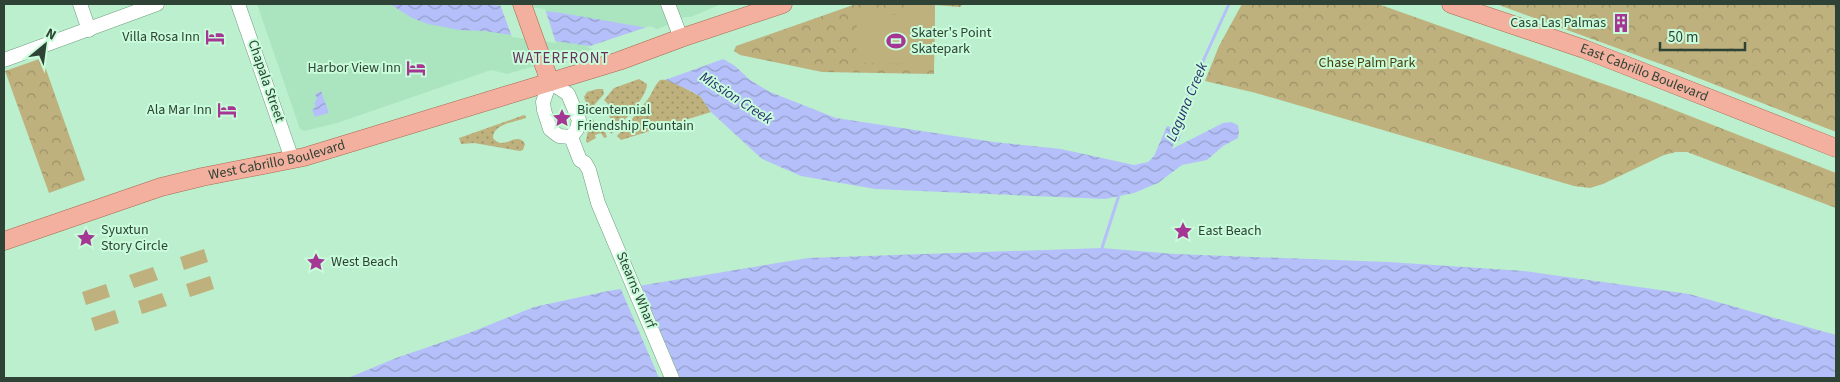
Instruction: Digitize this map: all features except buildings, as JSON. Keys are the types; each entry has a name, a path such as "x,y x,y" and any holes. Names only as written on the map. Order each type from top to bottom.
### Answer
{"main road":[{"path":"522,4 550,82 619,61 680,38 783,4"},
{"name":"East Cabrillo Boulevard","path":"1451,4 1584,49 1836,148"},
{"name":"West Cabrillo Boulevard","path":"4,241 160,187 304,157 550,82"}],"street":[{"path":"80,4 88,30"},
{"path":"4,60 157,4"},
{"name":"Chapala Street","path":"238,4 292,159"},
{"path":"668,4 680,38"},
{"path":"550,82 568,94 579,120 577,129 571,137 559,136 550,129 543,102 550,82"},
{"name":"Stearns Wharf","path":"571,137 580,160 585,163 589,170 596,189 598,203 672,378"}],"shaded area":[{"path":"257,4 721,4 649,33 507,74 491,70 337,123 304,131 300,129"}],"green space":[{"path":"856,4 963,4 960,7 935,5 934,74 822,72 740,55 734,51 736,46"},
{"name":"Skater's Point Skatepark","path":"906,4 935,5 934,64 856,63 857,19 861,18 863,14 901,15 901,10 905,8"},
{"name":"Chase Palm Park","path":"1242,4 1378,4 1649,100 1836,173 1836,208 1687,152 1664,155 1603,184 1590,188 1574,186 1256,93 1205,81 1219,46"},
{"path":"1496,4 1836,4 1836,132 1680,71"},
{"path":"42,58 85,180 49,193 5,71"},
{"path":"639,79 647,84 643,96 611,134 607,125 612,123 608,113 613,112 612,108 604,100 614,88"},
{"path":"669,79 701,97 711,112 621,140 617,136 648,99 658,82"},
{"path":"603,89 604,94 589,111 584,97 587,92"},
{"path":"524,115 526,118 501,127 494,133 493,138 501,143 518,139 522,140 525,144 523,150 474,143 461,144 459,138"},
{"path":"593,119 597,128 603,126 607,137 604,138 601,133 595,135 596,138 587,143 590,120"},
{"path":"204,249 208,262 184,270 180,257"},
{"path":"153,267 158,280 134,288 129,275"},
{"path":"210,276 214,289 190,297 186,284"},
{"path":"106,284 110,297 86,305 82,292"},
{"path":"162,293 167,306 142,314 138,301"},
{"path":"115,310 119,323 95,331 91,318"}],"water":[{"name":"Mission Creek","path":"390,4 483,4 562,13 648,28 725,60 735,66 750,80 770,92 836,118 994,142 1061,149 1134,165 1148,162 1154,156 1167,126 1182,130 1179,141 1174,143 1172,149 1223,123 1231,122 1238,125 1238,138 1223,146 1207,160 1182,165 1158,183 1134,193 1105,199 875,189 801,176 762,159 711,112 701,97 590,46 484,31 459,30 428,24 412,18"},
{"path":"321,91 329,113 315,117 312,110 316,106 314,104 317,98 315,94"},
{"path":"1102,248 1175,254 1389,262 1524,271 1689,294 1836,335 1836,378 348,378 396,358 469,333 534,307 608,291 808,258"}],"pier":[{"path":"500,4 545,9 556,43 512,37"},
{"path":"650,26 726,58 665,80 587,47"},
{"path":"640,283 680,378 659,378 620,287"}],"waterway":[{"name":"Laguna Creek","path":"1173,131 1229,4"},
{"path":"1102,248 1120,192"}],"place":[{"name":"Casa Las Palmas","path":"1621,23"},
{"name":"Villa Rosa Inn","path":"215,37"},
{"name":"Skater's Point Skatepark","path":"896,41"},
{"name":"Harbor View Inn","path":"416,68"},
{"name":"Ala Mar Inn","path":"227,110"},
{"name":"Bicentennial Friendship Fountain","path":"562,118"},
{"name":"East Beach","path":"1183,231"},
{"name":"Syuxtun Story Circle","path":"86,238"},
{"name":"West Beach","path":"316,262"}],"district":[{"name":"WATERFRONT","path":"561,58"}]}
